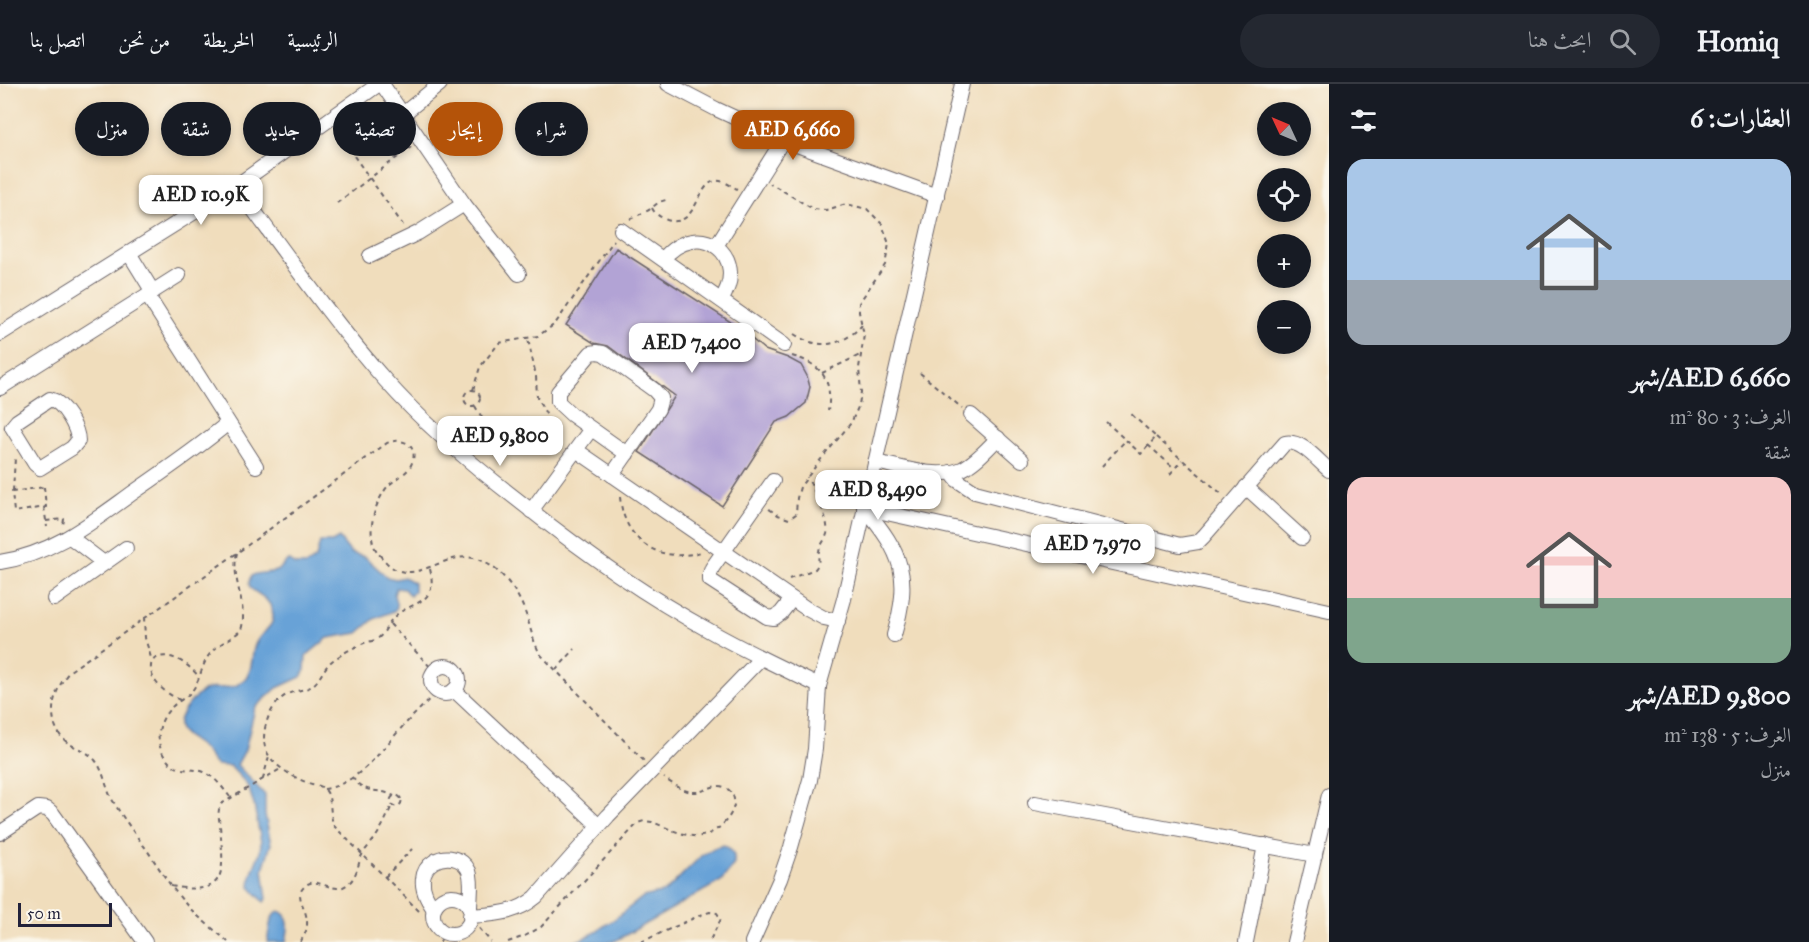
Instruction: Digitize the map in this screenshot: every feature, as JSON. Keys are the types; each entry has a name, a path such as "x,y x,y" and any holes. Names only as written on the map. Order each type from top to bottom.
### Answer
{"street":[{"path":"0,334 236,186 380,84 394,102"},
{"path":"416,103 440,84"},
{"path":"668,84 716,110 783,140 937,196"},
{"path":"752,942 780,879 808,789 819,686 838,621 962,84"},
{"path":"416,133 464,204 519,274"},
{"path":"716,246 783,140"},
{"path":"236,186 346,333 386,381 467,460 531,511 642,590 709,630 819,686"},
{"path":"370,256 412,237 464,204"},
{"path":"621,230 783,345"},
{"path":"663,259 671,250 688,241 698,240 716,246 729,262 731,272 728,291 721,300"},
{"path":"129,253 150,294 256,466"},
{"path":"0,388 179,275"},
{"path":"615,477 627,454 658,409 661,398 654,390 603,353 597,352 586,357 561,387 557,397 562,407 627,454"},
{"path":"50,399 59,403 78,436 72,448 40,468 20,441 6,430 50,399"},
{"path":"971,416 1022,460"},
{"path":"0,562 29,555 70,537 181,460 228,423"},
{"path":"531,511 591,429"},
{"path":"875,462 937,472 951,472 974,462 998,438"},
{"path":"951,472 957,480 975,492 1180,545 1198,542 1282,446 1290,442 1298,444 1329,470"},
{"path":"576,450 815,615 838,621"},
{"path":"773,481 719,548 710,574 715,585 767,617 774,618 781,614 792,599"},
{"path":"1246,487 1302,538"},
{"path":"864,508 1329,611"},
{"path":"864,508 886,534 900,565 904,593 894,635"},
{"path":"70,537 104,563"},
{"path":"54,599 126,548"},
{"path":"470,915 513,911 525,906 652,769 761,658"},
{"path":"446,666 454,669 459,682 454,690 446,694 437,691 432,684 434,671 446,666"},
{"path":"454,690 598,826"},
{"path":"1294,942 1327,816 1329,795"},
{"path":"1035,803 1315,855"},
{"path":"0,833 38,808 47,809 53,814 145,942"},
{"path":"1246,942 1265,845"},
{"path":"442,858 453,858 462,862 471,880 470,915 460,932 442,937 433,913 424,896 422,886 422,877 427,868 442,858"},
{"path":"433,913 438,902 444,897 452,896 466,902 470,915"}],"path":[{"path":"337,203 421,140"},
{"path":"354,156 412,237"},
{"path":"760,177 813,209 826,210 846,204 867,209 882,224 889,244 888,255 880,275 872,282 860,303 859,312 864,335 859,368 860,399 851,423 800,487 797,498 798,510 794,517 789,519 778,515 760,499"},
{"path":"652,208 660,216 669,220 678,220 692,210 708,184 716,180 749,194"},
{"path":"473,390 480,367 494,347 505,340 538,336 555,324 621,230 632,218 659,202 669,199"},
{"path":"794,334 813,344 824,345 845,340 862,325"},
{"path":"475,406 492,431 506,444 514,446 530,442 542,431 547,416 537,397 528,339"},
{"path":"783,345 790,355 813,364 822,373 829,391 828,411"},
{"path":"822,373 862,354"},
{"path":"920,373 971,416"},
{"path":"473,390 478,393 480,399 475,406"},
{"path":"473,390 467,392 464,401 468,406 475,406"},
{"path":"1130,413 1233,503"},
{"path":"1106,422 1142,454 1156,437"},
{"path":"228,942 185,903 171,886 112,801 102,772 94,760 86,752 66,743 60,735 53,717 56,692 70,670 237,553 378,448 396,439 406,442 414,454 410,468 389,486 378,502 372,526 374,548 388,565 399,571 429,568 450,558 465,556 481,560 494,568 518,596 526,613 535,646 652,769 686,791 696,792 716,785 725,788 731,794 733,802 726,822 710,834 695,836 652,822 638,823 541,927 508,942"},
{"path":"1102,466 1126,440"},
{"path":"20,441 16,452 12,492 14,512 44,507"},
{"path":"1148,446 1174,468"},
{"path":"1170,474 1182,460"},
{"path":"615,477 626,523 636,537 649,548 665,554 683,556 719,548"},
{"path":"777,588 796,575 815,569 819,561 819,550 827,532 827,525 807,477"},
{"path":"13,491 44,487 47,528"},
{"path":"230,797 212,777 194,769 177,769 162,753 159,744 160,724 171,708 190,693 210,653 242,630 244,623 234,565 237,553"},
{"path":"429,568 431,584 426,598 394,616 379,638 362,644 330,663 320,679 312,686 287,694 277,702 269,714 265,729 264,741 269,756 282,768 304,782 324,789 341,784 383,751 437,691"},
{"path":"144,617 146,644 152,661 150,666 156,682 163,690 180,700"},
{"path":"390,624 434,671"},
{"path":"556,670 575,649"},
{"path":"152,661 161,656 175,658 188,665 199,677"},
{"path":"263,779 269,756"},
{"path":"171,886 201,888 215,882 220,877 223,862 218,812 221,804 282,768"},
{"path":"352,777 362,788 369,791 385,792 399,797 401,802 397,806 392,805"},
{"path":"324,789 329,797 330,817 334,826 415,907 433,913"},
{"path":"300,942 308,926 300,897 301,890 310,882 335,888 348,884 357,872 362,855 379,832 392,805 390,800 394,796"},
{"path":"385,878 412,849"},
{"path":"641,942 703,914 717,913 721,919 709,942"},
{"path":"470,915 491,942"}],"water":[{"path":"339,538 351,553 365,557 387,577 396,579 404,577 414,583 414,591 410,596 404,589 396,588 394,595 397,607 394,611 374,619 358,633 328,638 306,656 305,670 301,677 277,688 255,708 245,750 237,765 265,795 265,815 271,844 263,869 267,899 264,902 250,887 251,875 260,852 261,842 249,789 230,766 216,765 201,747 182,732 179,723 185,709 202,692 237,685 248,675 254,646 273,620 269,602 250,588 251,577 276,571 288,560 296,565 306,565 316,558 320,542 332,542"},
{"path":"724,845 734,856 734,864 721,881 617,940 575,942 612,921 643,897 665,892 702,855"},
{"path":"279,911 286,916 287,920 286,942 267,942 271,920"}],"building":[{"path":"616,248 734,324 765,350 801,365 807,376 810,387 806,403 789,417 776,422 722,506 639,452 675,396 608,346 594,343 566,325"}]}
